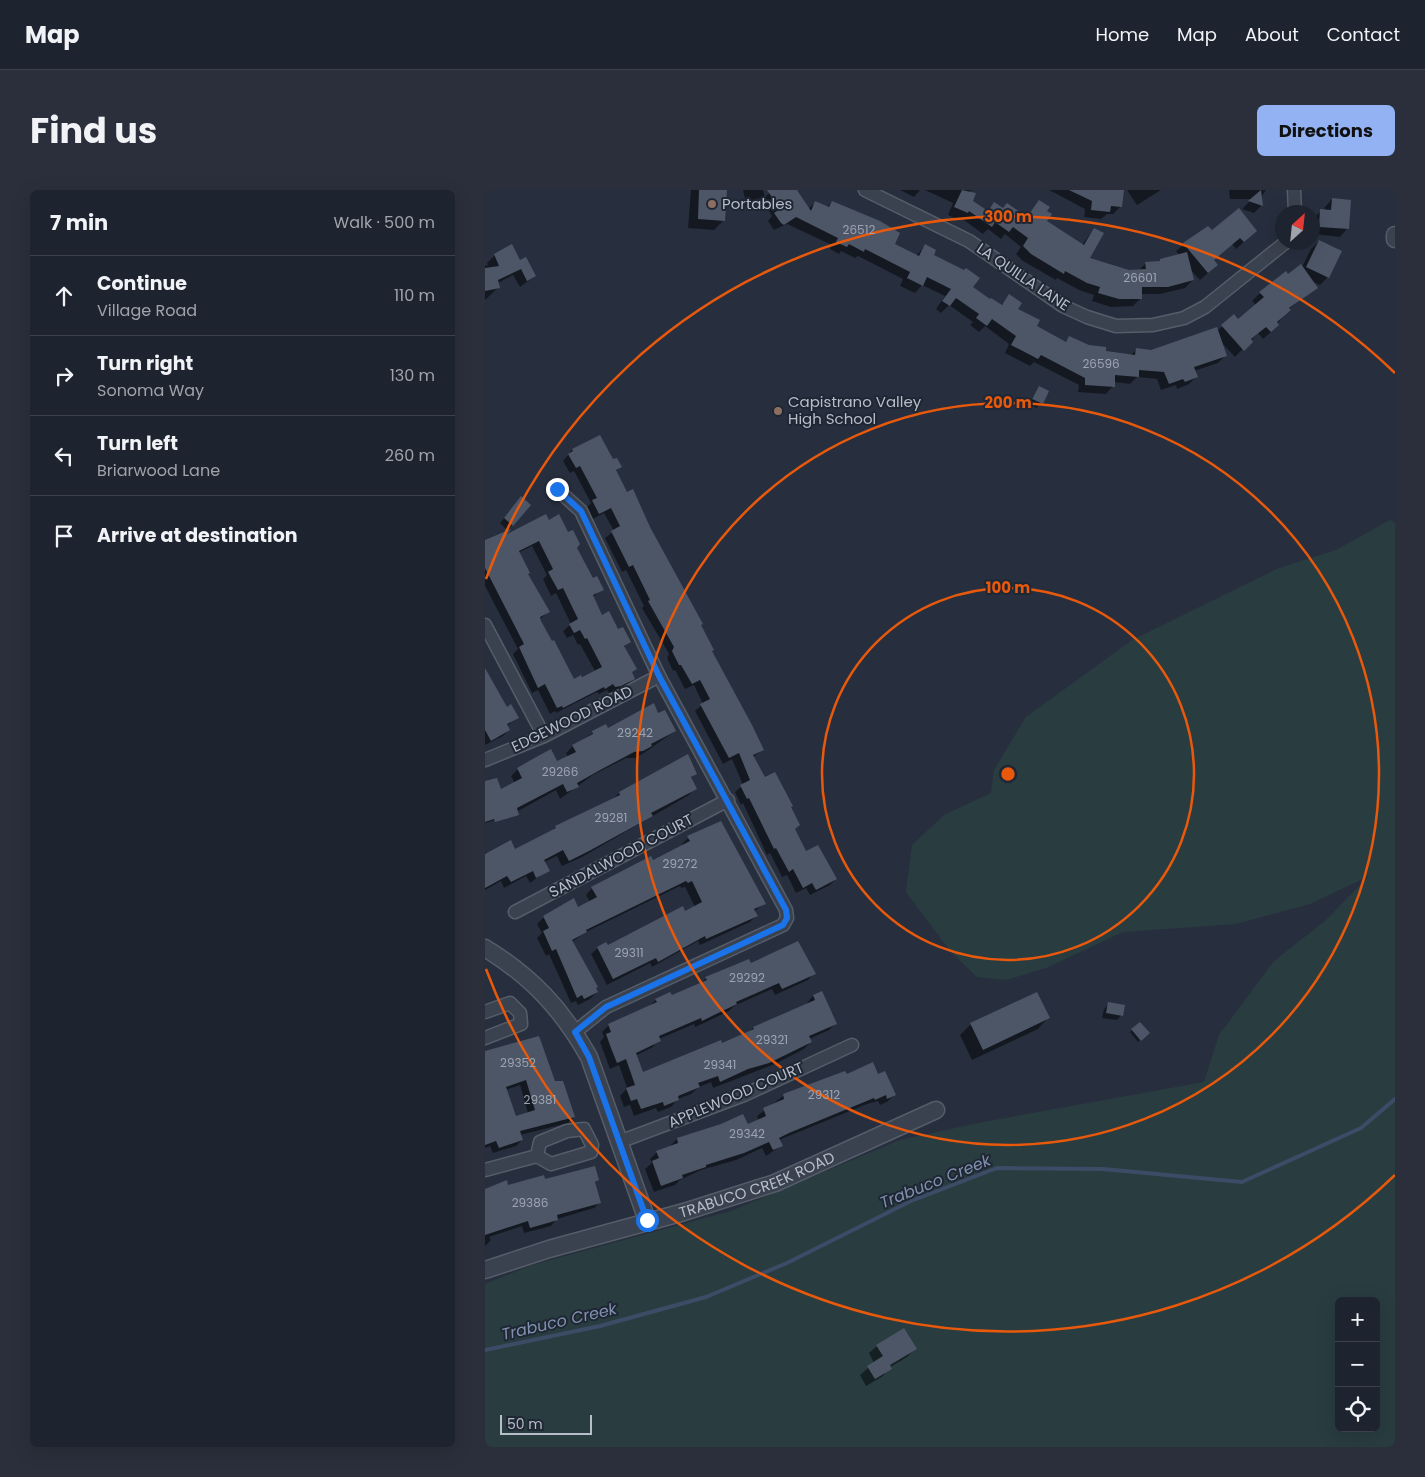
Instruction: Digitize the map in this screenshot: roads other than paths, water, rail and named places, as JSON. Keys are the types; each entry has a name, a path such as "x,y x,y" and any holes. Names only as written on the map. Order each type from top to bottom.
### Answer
{"street":[{"name":"LA QUILLA LANE","path":"865,190 969,241 1063,306 1087,317 1116,326 1153,325 1184,318 1205,307 1276,250"},
{"path":"1294,190 1295,205"},
{"path":"557,489 581,511 659,676 728,800 786,910 787,918 783,925 606,1007 575,1032"},
{"path":"485,625 544,736"},
{"name":"EDGEWOOD ROAD","path":"485,760 544,736 659,676"},
{"name":"SANDALWOOD COURT","path":"515,912 728,800"},
{"path":"485,948 520,972 551,1001 575,1032 589,1057 647,1220"},
{"path":"485,1012 510,1003 520,1013 521,1024 485,1038"},
{"name":"APPLEWOOD COURT","path":"619,1142 744,1095 852,1045"},
{"name":"TRABUCO CREEK ROAD","path":"485,1270 647,1220 684,1212 775,1183 936,1110"},
{"path":"485,1170 537,1156"}],"waterway":[{"name":"Trabuco Creek","path":"485,1350 600,1326 706,1297 787,1263 911,1201 997,1168 1103,1169 1242,1182 1361,1128 1395,1099"}],"place":[{"name":"Portables","path":"712,204"},
{"name":"Capistrano Valley High School","path":"778,411"}]}
